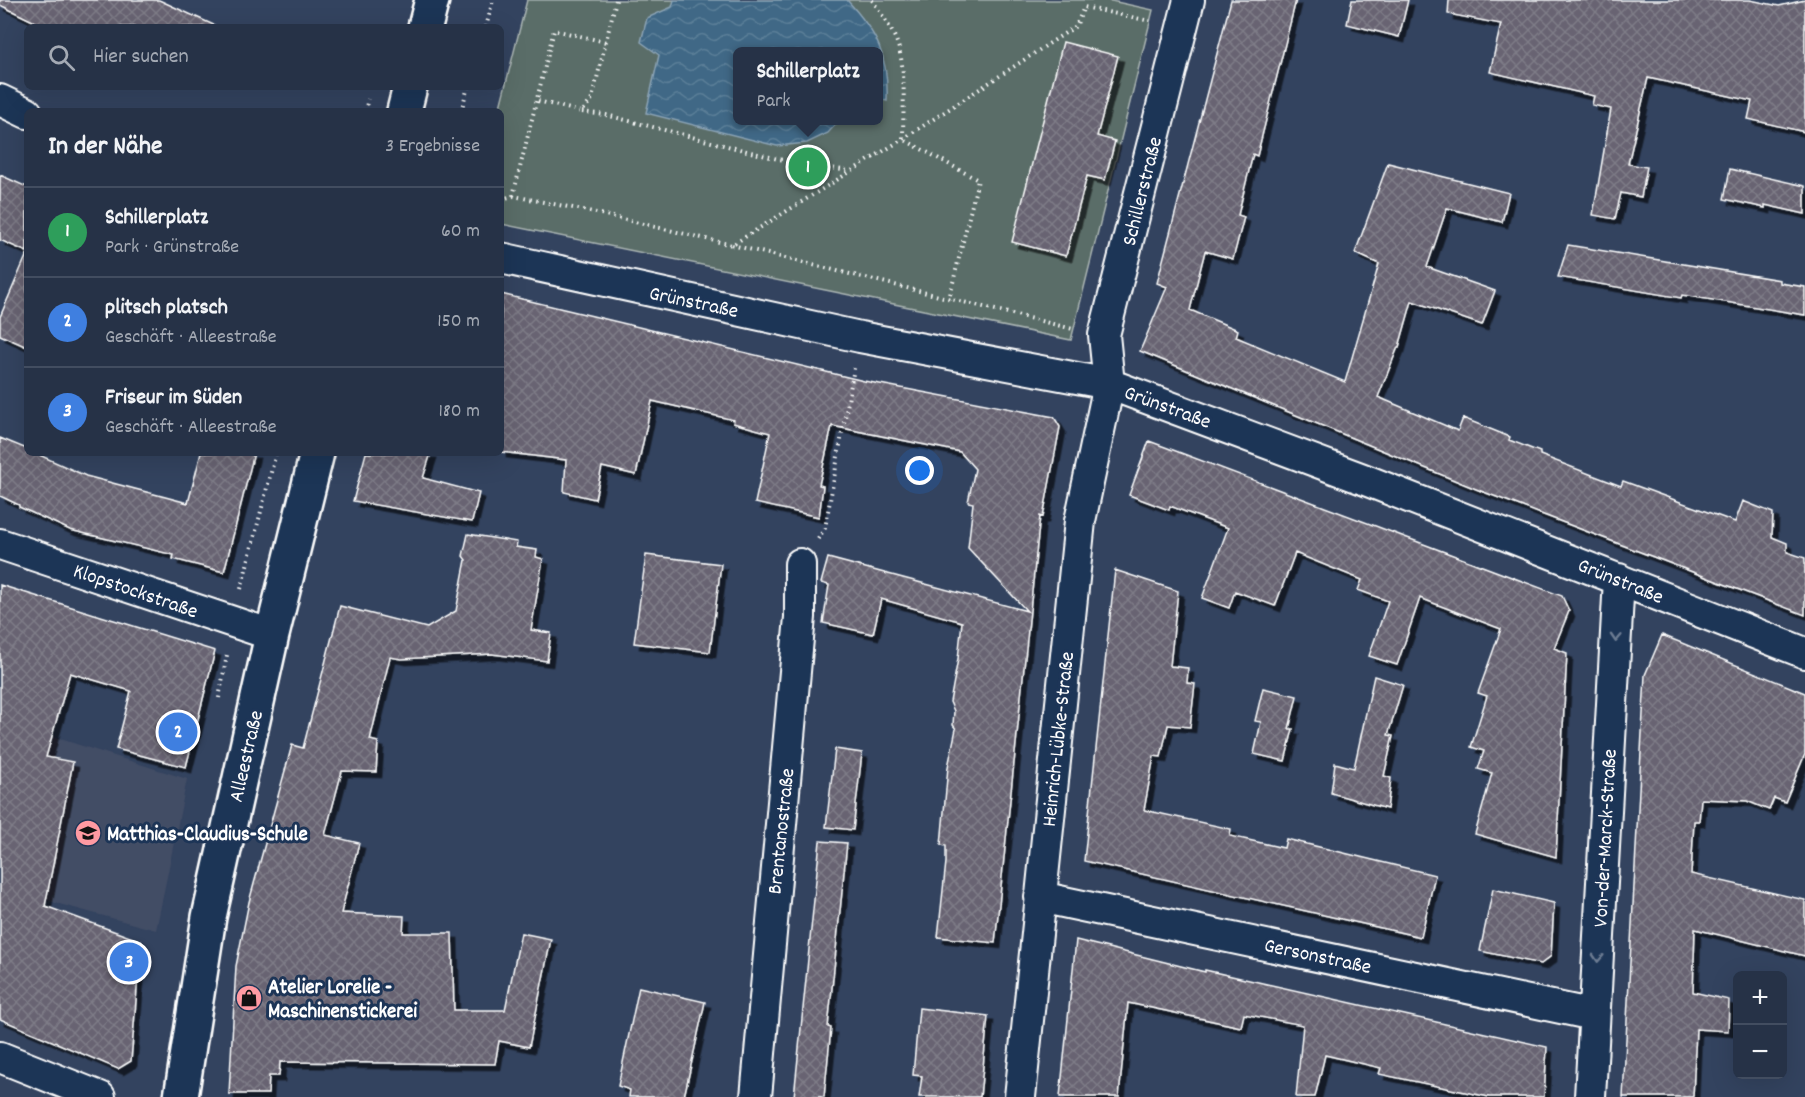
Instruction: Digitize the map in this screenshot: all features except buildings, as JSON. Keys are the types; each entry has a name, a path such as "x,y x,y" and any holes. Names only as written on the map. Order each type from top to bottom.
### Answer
{"main road":[{"path":"426,24 432,0"},
{"path":"405,108 409,90"},
{"name":"Alleestraße","path":"181,1097 209,917 272,635 317,456"}],"street":[{"name":"Schillerstraße","path":"1109,384 1104,335 1189,0"},
{"path":"0,100 24,112"},
{"name":"Grünstraße","path":"504,259 860,337 1109,384 1364,479 1805,653"},
{"name":"Heinrich-Lübke-Straße","path":"1020,1097 1080,521 1109,384"},
{"name":"Klopstockstraße","path":"0,544 272,635"},
{"name":"Brentanostraße","path":"756,1097 800,617 800,564"},
{"name":"Von-der-Marck-Straße","path":"1590,1097 1619,579"},
{"name":"Gersonstraße","path":"1040,897 1594,1016"},
{"path":"0,1057 100,1097"}],"path":[{"path":"487,24 493,0"},
{"path":"582,112 592,99 616,0"},
{"path":"872,0 897,43 901,66 903,139"},
{"path":"732,245 903,139 1076,26 1084,7 1182,28"},
{"path":"514,196 554,30 606,42"},
{"path":"462,108 467,90"},
{"path":"538,101 778,159 848,171"},
{"path":"903,139 978,180 949,298"},
{"path":"504,198 514,196 588,211 1104,335"},
{"path":"800,564 825,528 860,337"}],"shaded area":[{"name":"Matthias-Claudius-Schule","path":"0,720 187,779 156,930 0,888"}],"green space":[{"path":"527,0 1107,0 1153,10 1071,340 504,225 504,108 500,108"}],"water":[{"path":"674,0 847,0 866,23 879,47 733,47 733,125 835,125 828,133 807,143 777,146 646,113 659,55 641,42 647,18 672,7"},
{"path":"883,58 886,71 887,101 883,100"}],"place":[{"name":"Schillerplatz","path":"808,167"},
{"name":"plitsch platsch","path":"178,732"},
{"name":"Matthias-Claudius-Schule","path":"88,833"},
{"name":"Friseur im Süden","path":"129,962"},
{"name":"Atelier Lorelie - Maschinenstickerei","path":"249,998"}]}
